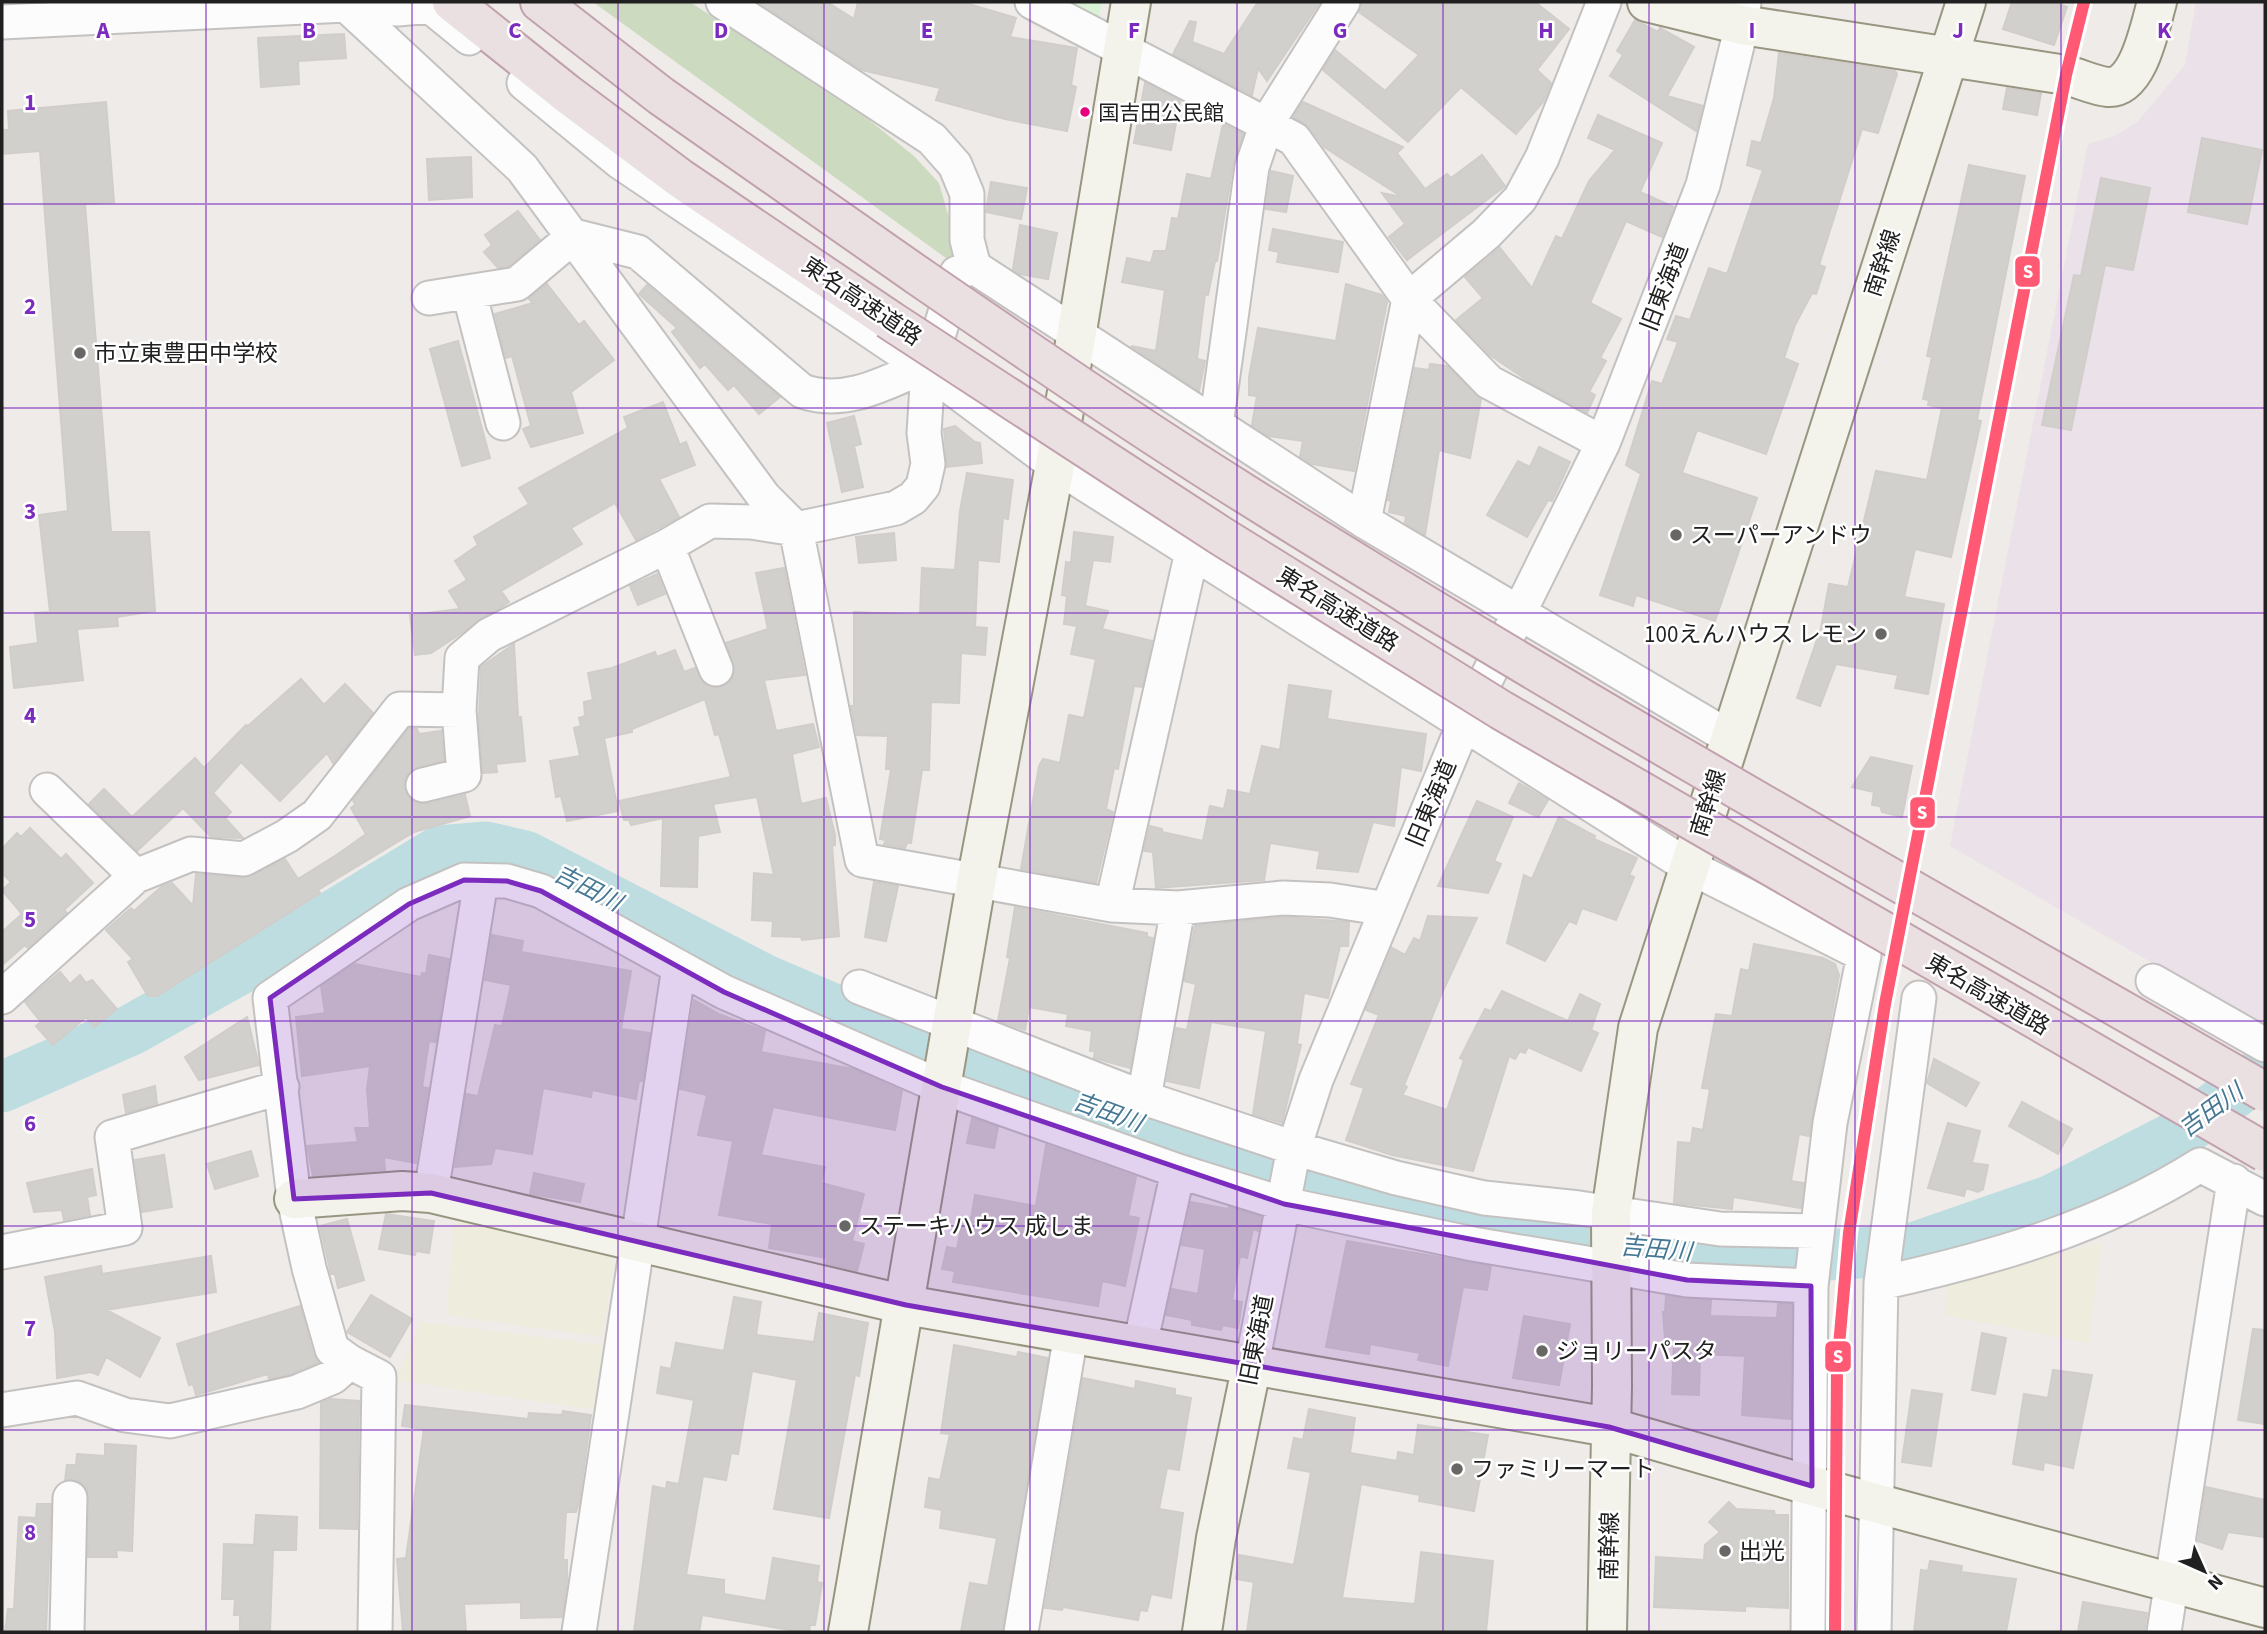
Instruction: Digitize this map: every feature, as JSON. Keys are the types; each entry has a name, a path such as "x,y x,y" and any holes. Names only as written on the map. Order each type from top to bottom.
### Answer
{"highway":[{"path":"540,2 661,96 917,275 1092,395 1248,496 1514,657 2265,1093"},
{"name":"東名高速道路","path":"436,3 566,93 681,179 888,319 1221,536 1500,710 2265,1152"}],"street":[{"path":"723,2 932,139 955,165 967,194 967,240 974,267 1077,337 1364,521 1729,737"},
{"path":"1032,2 1294,139 1409,299 1489,382 1603,443"},
{"path":"848,1632 976,883 1055,465 1131,2"},
{"path":"1216,425 1252,167 1267,123 1343,2"},
{"path":"1364,521 1409,299 1486,234 1520,199 1542,158 1604,2"},
{"path":"1647,2 1743,13 1948,58 2066,75 2110,87 2123,83 2135,71 2157,2"},
{"name":"南幹線","path":"1607,1632 1609,1427 1612,1386 1611,1213 1637,1028 1966,2"},
{"path":"2,22 273,5 346,5 398,9 436,3 620,162 925,369 1055,465 1463,726 1688,866 1864,955 1829,1123 1811,1286 1812,1486 1808,1632"},
{"path":"346,5 522,168 764,497 796,528 862,860 976,883 1112,905 1178,908 1283,898 1330,900 1387,909"},
{"name":"旧東海道","path":"1202,1632 1216,1538 1294,1148 1316,1080 1463,726 1603,443 1703,185 1743,13"},
{"path":"574,236 638,252 802,391 820,397 866,392 925,369"},
{"path":"429,298 517,284 574,236"},
{"path":"423,785 464,775 458,710 462,658 489,635 667,546 710,521 751,522 796,528 896,508 913,498 923,486 929,464 924,433 925,369 967,240"},
{"path":"469,292 503,423"},
{"path":"667,546 716,669"},
{"path":"1112,905 1192,552"},
{"path":"2,997 136,876 191,855 244,859 287,836 317,815 400,709 458,710"},
{"path":"47,790 136,876"},
{"path":"375,1632 379,1377 332,1349 309,1268 294,1199 270,998 409,904 464,880 507,881 541,891 724,992 942,1087 1178,1171 1284,1204 1473,1244 1687,1280 1811,1286"},
{"path":"431,1193 481,881"},
{"path":"1144,1098 1178,908"},
{"path":"579,1632 679,967"},
{"path":"2152,981 2265,1045"},
{"path":"859,987 953,1026 1144,1098 1294,1148 1396,1178 1484,1198 1611,1213 1720,1230 1816,1231"},
{"path":"1874,1632 1881,1283 1919,998"},
{"path":"2,1252 125,1228 112,1137 282,1087"},
{"path":"1881,1283 2024,1247 2152,1196 2200,1165 2265,1199"},
{"path":"1140,1345 1178,1171"},
{"path":"2164,1632 2234,1181"},
{"path":"294,1199 402,1191 431,1193 906,1305 1609,1427 1812,1486 2265,1608"},
{"path":"1021,1632 1072,1334"},
{"path":"2,1410 76,1398 125,1415 170,1421 297,1392 333,1377 350,1362"},
{"path":"66,1632 70,1498"}],"highlighted area":[{"path":"464,880 507,881 541,891 724,992 942,1087 1284,1204 1687,1280 1811,1286 1812,1486 1609,1427 906,1305 431,1193 294,1199 270,998 409,904"}],"shaded area":[{"path":"2196,2 2265,2 2265,1028 1950,846 2088,144 2115,136 2138,121 2185,65"},
{"path":"455,1217 606,1252 614,1262 602,1337 446,1315"},
{"path":"2101,1242 2089,1343 1944,1315 1948,1284"},
{"path":"421,1322 603,1345 596,1410 395,1380"}],"green space":[{"path":"593,2 690,2 869,120 914,156 939,183 958,249 950,261"},
{"path":"1055,2 1102,2 1099,16 1089,20"}],"building":[{"path":"758,2 827,2 854,19 858,2 962,2 1016,18 1010,37 1077,48 1071,85 1076,87 1067,131 1005,119 936,100 940,88 862,70"},
{"path":"1258,2 1320,2 1267,81 1258,68 1252,95 1173,54 1190,21 1196,22 1192,42 1224,54"},
{"path":"1362,2 1535,2 1569,29 1537,70 1551,83 1543,102 1516,134 1461,87 1408,142 1323,70 1335,50 1385,91 1419,55 1359,12"},
{"path":"2012,2 2052,2 2067,7 2054,45 2003,29"},
{"path":"1635,20 1658,32 1660,28 1694,47 1667,96 1703,106 1696,131 1610,76 1623,55 1617,51"},
{"path":"344,34 346,58 298,61 299,84 261,87 258,38"},
{"path":"1779,53 1895,71 1897,74 1878,133 1862,129 1819,265 1825,267 1816,294 1812,293 1795,325 1784,358 1798,364 1766,454 1697,430 1682,473 1757,498 1715,621 1636,595 1633,606 1600,595 1641,474 1626,465 1652,381 1662,384 1678,342 1667,339 1676,316 1690,320 1709,268 1727,274 1763,170 1747,165 1752,141 1761,143 1774,98"},
{"path":"1145,83 1180,101 1171,150 1134,143"},
{"path":"2007,88 2041,93 2037,115 2003,109"},
{"path":"106,102 114,202 85,204 111,532 149,532 155,611 117,617 118,626 77,629 83,680 14,688 10,647 38,643 35,613 50,612 39,515 68,511 40,151 2,154 2,130 9,130 8,111"},
{"path":"1303,102 1403,147 1397,153 1425,189 1447,174 1451,178 1482,155 1505,186 1407,260 1389,237 1405,224 1382,193 1402,197 1324,147 1309,127 1293,117"},
{"path":"1598,115 1662,143 1640,192 1674,207 1662,237 1626,221 1590,303 1621,319 1600,358 1606,361 1589,392 1595,395 1587,413 1531,383 1490,355 1456,320 1483,298 1465,277 1500,248 1532,288 1556,236 1562,239 1589,181 1615,150 1588,138"},
{"path":"1223,124 1243,134 1233,164 1217,261 1208,295 1205,294 1197,359 1205,361 1199,391 1131,346 1156,351 1165,290 1122,282 1127,258 1151,263 1154,251 1166,251 1172,218 1178,219 1187,174 1211,179"},
{"path":"2202,138 2262,150 2247,224 2188,212"},
{"path":"471,157 472,197 429,200 427,159"},
{"path":"1969,165 2025,176 1977,420 1981,421 1951,557 1915,549 1904,597 1944,604 1928,694 1895,688 1898,675 1836,664 1820,706 1797,698 1821,628 1829,584 1848,587 1876,471 1927,480 1942,408 1928,405 1929,400 1923,399 1932,357 1927,356"},
{"path":"1271,171 1293,176 1286,212 1266,209"},
{"path":"2101,178 2150,188 2133,270 2105,265 2071,430 2042,425 2074,275 2081,276"},
{"path":"991,182 1027,188 1021,219 986,212"},
{"path":"518,211 540,240 509,266 498,268 484,252 492,245 485,235"},
{"path":"1020,225 1057,233 1048,279 1020,274 1013,269"},
{"path":"1273,229 1343,242 1338,272 1277,262 1279,252 1269,250"},
{"path":"547,284 579,325 584,321 614,360 571,392 583,433 531,447 523,429 531,426 512,356 506,358 495,314 533,303 529,299"},
{"path":"1346,284 1382,295 1387,302 1354,471 1312,464 1300,457 1303,441 1268,436 1252,425 1257,396 1249,395 1249,377 1258,328 1336,341"},
{"path":"647,285 780,397 759,414 734,385 728,390 705,364 700,368 672,332 677,328 639,294"},
{"path":"458,341 490,458 462,466 430,349"},
{"path":"1430,364 1447,366 1481,399 1470,458 1439,450 1425,535 1405,523 1406,516 1389,512 1391,501 1388,500 1415,368 1429,370"},
{"path":"663,402 680,445 686,442 695,465 659,479 679,517 636,540 615,503 571,528 582,544 501,591 509,602 431,653 415,655 410,615 460,609 449,591 467,580 455,561 478,545 474,537 529,504 519,488 628,428 624,417"},
{"path":"854,416 861,444 854,446 863,487 842,492 827,423"},
{"path":"955,426 980,443 982,463 947,467 944,429"},
{"path":"1539,447 1570,462 1552,501 1548,500 1527,537 1487,515 1518,461 1530,467"},
{"path":"967,473 1013,480 1008,519 1003,518 999,562 978,560 975,627 987,628 985,655 961,653 959,703 931,702 929,770 922,770 911,843 907,843 905,848 884,844 886,840 880,839 891,769 886,769 888,736 857,735 851,706 854,706 854,612 920,615 922,568 955,570 960,511"},
{"path":"1074,532 1113,537 1110,562 1093,560 1085,606 1108,611 1102,629 1152,641 1142,687 1134,686 1118,769 1114,768 1106,809 1113,812 1096,883 1021,869 1039,766 1043,759 1060,763 1069,715 1084,718 1096,659 1071,654 1077,626 1064,624 1067,596 1062,595 1066,562 1071,563"},
{"path":"894,533 896,560 859,563 856,537"},
{"path":"784,568 805,675 764,680 776,731 813,724 819,747 792,754 801,804 826,798 835,835 835,845 832,846 839,936 802,940 801,937 772,936 773,921 752,920 754,873 774,875 757,797 713,804 720,832 698,836 697,887 661,886 663,818 631,825 629,820 624,820 619,801 731,777 719,734 715,735 705,699 632,729 632,732 604,738 618,811 567,821 561,796 556,797 550,761 580,756 574,728 581,726 579,718 585,716 584,702 593,700 588,673 612,668 655,652 657,657 675,650 684,672 695,668 705,684 714,688 731,681 735,671 726,643 768,629 756,573"},
{"path":"657,574 665,594 638,605 630,586"},
{"path":"514,644 518,717 521,717 525,761 496,764 497,772 483,773 479,720 481,667"},
{"path":"301,679 324,705 345,684 373,713 333,763 327,753 280,801 241,762 213,793 231,812 225,818 243,838 211,837 183,808 137,851 89,804 104,789 132,817 195,758 204,768 246,725"},
{"path":"1289,685 1331,691 1327,719 1426,734 1421,771 1401,767 1394,826 1373,822 1358,872 1317,868 1320,851 1270,843 1264,880 1156,888 1153,852 1144,851 1150,826 1162,829 1162,832 1203,841 1210,806 1224,809 1228,790 1250,794 1262,746 1280,750"},
{"path":"409,728 417,729 419,734 441,731 444,760 409,772 404,780 409,798 417,803 427,804 465,795 470,816 414,832 318,890 320,893 157,996 148,996 128,962 133,959 106,930 131,908 134,911 161,887 172,883 193,906 196,874 243,878 285,859 298,879 338,854 366,834 351,808 355,805 353,800"},
{"path":"1871,757 1912,766 1902,817 1882,812 1880,806 1872,805 1874,792 1852,787"},
{"path":"1519,783 1548,800 1538,817 1509,803"},
{"path":"1477,801 1513,817 1494,861 1501,864 1488,893 1438,886"},
{"path":"1559,817 1595,836 1594,839 1637,858 1629,875 1634,877 1616,920 1582,908 1576,924 1569,921 1545,961 1507,943 1524,875 1532,879"},
{"path":"30,828 61,859 66,854 93,883 64,910 67,913 28,948 25,945 2,965 2,932 22,914 2,890 11,882 2,873 2,849 17,833 21,837"},
{"path":"874,882 898,886 886,941 865,937"},
{"path":"1015,907 1147,933 1147,937 1153,938 1130,1068 1094,1058 1095,1051 1090,1051 1092,1031 1066,1026 1068,1014 1029,1007 1025,1030 998,1021 1010,958 1007,957"},
{"path":"1428,916 1477,918 1441,995 1402,1095 1447,1110 1464,1060 1460,1058 1485,1009 1491,1011 1502,991 1568,1021 1580,994 1600,1004 1591,1030 1598,1033 1581,1071 1528,1047 1525,1053 1520,1051 1515,1059 1509,1056 1473,1171 1392,1155 1346,1140 1364,1088 1351,1084 1379,1015 1366,1010 1392,948 1405,955 1414,938 1420,941"},
{"path":"1284,917 1349,922 1348,946 1340,946 1328,998 1304,993 1297,1044 1301,1045 1282,1123 1253,1114 1266,1031 1211,1022 1199,1088 1167,1081 1176,1028 1187,1030 1196,984 1184,981 1195,926"},
{"path":"492,935 523,941 521,952 631,971 621,1029 650,1033 642,1081 639,1081 636,1099 592,1090 591,1097 543,1088 532,1154 495,1148 491,1164 455,1167 466,1094 478,1096 495,1025 502,1026 511,985 485,980"},
{"path":"1754,944 1823,958 1835,964 1839,975 1809,1136 1799,1134 1791,1181 1804,1183 1801,1208 1733,1197 1732,1209 1674,1203 1678,1142 1691,1143 1693,1128 1703,1130 1710,1089 1702,1088 1716,1014 1732,1016 1741,969 1749,971"},
{"path":"429,955 449,959 436,1042 429,1041 422,1087 428,1088 416,1163 384,1157 385,1170 313,1176 307,1146 358,1142 355,1128 370,1128 367,1089 370,1066 302,1076 296,1017 325,1013 321,986 355,964 421,977 422,973 426,974"},
{"path":"60,972 70,984 80,975 86,983 92,980 117,1009 94,1027 86,1017 53,1045 36,1026 41,1022 25,1002"},
{"path":"694,1000 721,1015 765,1031 761,1052 853,1069 902,1091 895,1130 773,1107 761,1155 825,1167 821,1183 864,1194 852,1241 864,1244 857,1271 826,1264 827,1258 769,1248 772,1224 719,1215 733,1141 698,1135 707,1095 680,1089"},
{"path":"247,1017 259,1065 199,1080 185,1057"},
{"path":"1934,1059 1979,1083 1966,1106 1927,1083"},
{"path":"155,1086 157,1104 126,1113 123,1095"},
{"path":"2022,1102 2072,1129 2058,1154 2009,1126"},
{"path":"972,1118 998,1127 994,1148 967,1143"},
{"path":"1948,1123 1980,1131 1972,1163 1988,1165 1983,1189 1978,1192 1966,1188 1964,1196 1928,1188"},
{"path":"1046,1145 1136,1177 1128,1216 1139,1218 1125,1286 1102,1281 1098,1306 953,1282 955,1271 942,1269 947,1247 957,1249 963,1217 971,1219 975,1195 1036,1206"},
{"path":"251,1151 258,1176 215,1189 207,1164"},
{"path":"164,1155 172,1207 142,1212 135,1160"},
{"path":"92,1169 96,1195 87,1197 90,1215 64,1220 62,1210 34,1212 27,1183"},
{"path":"534,1173 584,1184 580,1202 530,1194"},
{"path":"1191,1202 1228,1209 1229,1207 1261,1217 1258,1231 1253,1229 1247,1258 1240,1256 1232,1300 1242,1302 1238,1328 1223,1325 1221,1330 1192,1325 1192,1320 1166,1315 1172,1289 1198,1294 1205,1249 1182,1245"},
{"path":"386,1214 434,1221 429,1253 416,1251 415,1255 379,1249"},
{"path":"347,1219 364,1280 338,1288 335,1274 331,1274 320,1226"},
{"path":"1347,1241 1491,1266 1487,1290 1463,1287 1448,1366 1418,1360 1420,1353 1370,1344 1369,1354 1326,1347"},
{"path":"211,1256 216,1292 106,1310 160,1338 140,1377 106,1357 98,1375 91,1372 57,1378 55,1332 45,1277 101,1266 102,1274"},
{"path":"371,1295 412,1319 390,1357 347,1332"},
{"path":"1666,1296 1711,1300 1710,1316 1777,1318 1778,1304 1792,1304 1791,1419 1742,1415 1745,1356 1700,1354 1699,1395 1672,1394 1674,1339 1665,1338 1663,1312"},
{"path":"734,1297 761,1302 756,1335 814,1342 819,1313 868,1323 859,1376 855,1375 829,1518 774,1509 797,1380 752,1371 738,1454 731,1453 726,1480 703,1476 686,1575 724,1580 724,1594 766,1601 773,1558 819,1566 817,1582 822,1583 815,1625 810,1625 809,1632 802,1632 702,1615 699,1632 634,1632 653,1486 666,1489 667,1482 679,1484 694,1400 657,1393 661,1367 671,1369 676,1343 724,1351"},
{"path":"300,1306 313,1354 319,1362 291,1374 269,1379 268,1374 196,1395 193,1384 189,1385 177,1344"},
{"name":"ジョリーパスタ","path":"1524,1316 1570,1324 1559,1385 1513,1378"},
{"path":"2253,1329 2265,1330 2265,1424 2238,1420"},
{"path":"1982,1333 2006,1338 1995,1394 1972,1390"},
{"path":"954,1345 1017,1357 1018,1352 1048,1358 1002,1632 961,1632 970,1583 988,1586 997,1538 940,1528 942,1510 925,1507 929,1478 940,1480 950,1434 941,1433"},
{"path":"2053,1370 2092,1375 2073,1468 2044,1462 2043,1470 2013,1464 2024,1394 2048,1398"},
{"path":"1083,1378 1135,1389 1136,1381 1175,1389 1175,1395 1191,1398 1179,1470 1167,1468 1159,1509 1183,1513 1171,1598 1151,1594 1147,1611 1140,1610 1138,1620 1063,1607 1062,1610 1045,1608"},
{"path":"1912,1390 1942,1394 1931,1466 1902,1462"},
{"path":"331,1399 359,1401 357,1529 320,1528 321,1403"},
{"path":"405,1405 528,1419 529,1413 562,1415 563,1411 591,1415 579,1503 576,1512 566,1512 563,1560 567,1560 567,1580 562,1617 521,1618 521,1602 464,1604 466,1632 403,1632 397,1559 406,1558 424,1429 402,1426"},
{"path":"1309,1409 1355,1418 1350,1453 1397,1461 1398,1452 1414,1455 1418,1425 1488,1435 1474,1511 1419,1501 1420,1495 1361,1484 1342,1598 1415,1604 1421,1552 1493,1561 1486,1632 1247,1632 1254,1582 1236,1579 1239,1555 1294,1565 1311,1472 1288,1468 1294,1438 1303,1440"},
{"path":"105,1444 136,1446 132,1551 116,1550 117,1557 88,1557 87,1489 79,1481 65,1480 67,1465 76,1465 77,1454 105,1456"},
{"path":"2206,1487 2265,1500 2265,1537 2228,1532 2222,1549 2198,1541"},
{"path":"1729,1502 1736,1509 1774,1511 1775,1515 1788,1515 1788,1608 1745,1606 1745,1611 1654,1607 1656,1557 1704,1560 1705,1545 1720,1532 1709,1522"},
{"path":"37,1504 51,1504 46,1632 5,1632 8,1609 14,1609 19,1517 36,1518"},
{"path":"256,1515 297,1517 296,1550 273,1550 270,1630 240,1630 240,1615 234,1615 235,1599 222,1599 224,1544 254,1545"},
{"path":"1930,1561 1962,1566 1961,1572 2016,1579 2006,1632 1914,1632 1921,1570 1928,1571"},
{"path":"2083,1602 2147,1613 2144,1632 2078,1632"}],"waterway":[{"name":"吉田川","path":"2,1087 131,1030 306,932 440,851 486,847 525,856 765,980 901,1038 1242,1161 1381,1204 1535,1237 1684,1252 1795,1257 1907,1250 2052,1200 2175,1137 2265,1070"}],"transit line":[{"name":"S","path":"1835,1632 1837,1368 1849,1233 1885,1004 2066,75 2084,2"}],"place":[{"name":"国吉田公民館","path":"1085,112"},
{"name":"市立東豊田中学校","path":"80,353"},
{"name":"スーパーアンドウ","path":"1676,535"},
{"name":"100えんハウス レモン","path":"1881,634"},
{"name":"ステーキハウス 成しま","path":"845,1226"},
{"name":"ジョリーパスタ","path":"1542,1351"},
{"name":"ファミリーマート","path":"1457,1469"},
{"name":"出光","path":"1725,1551"}]}
